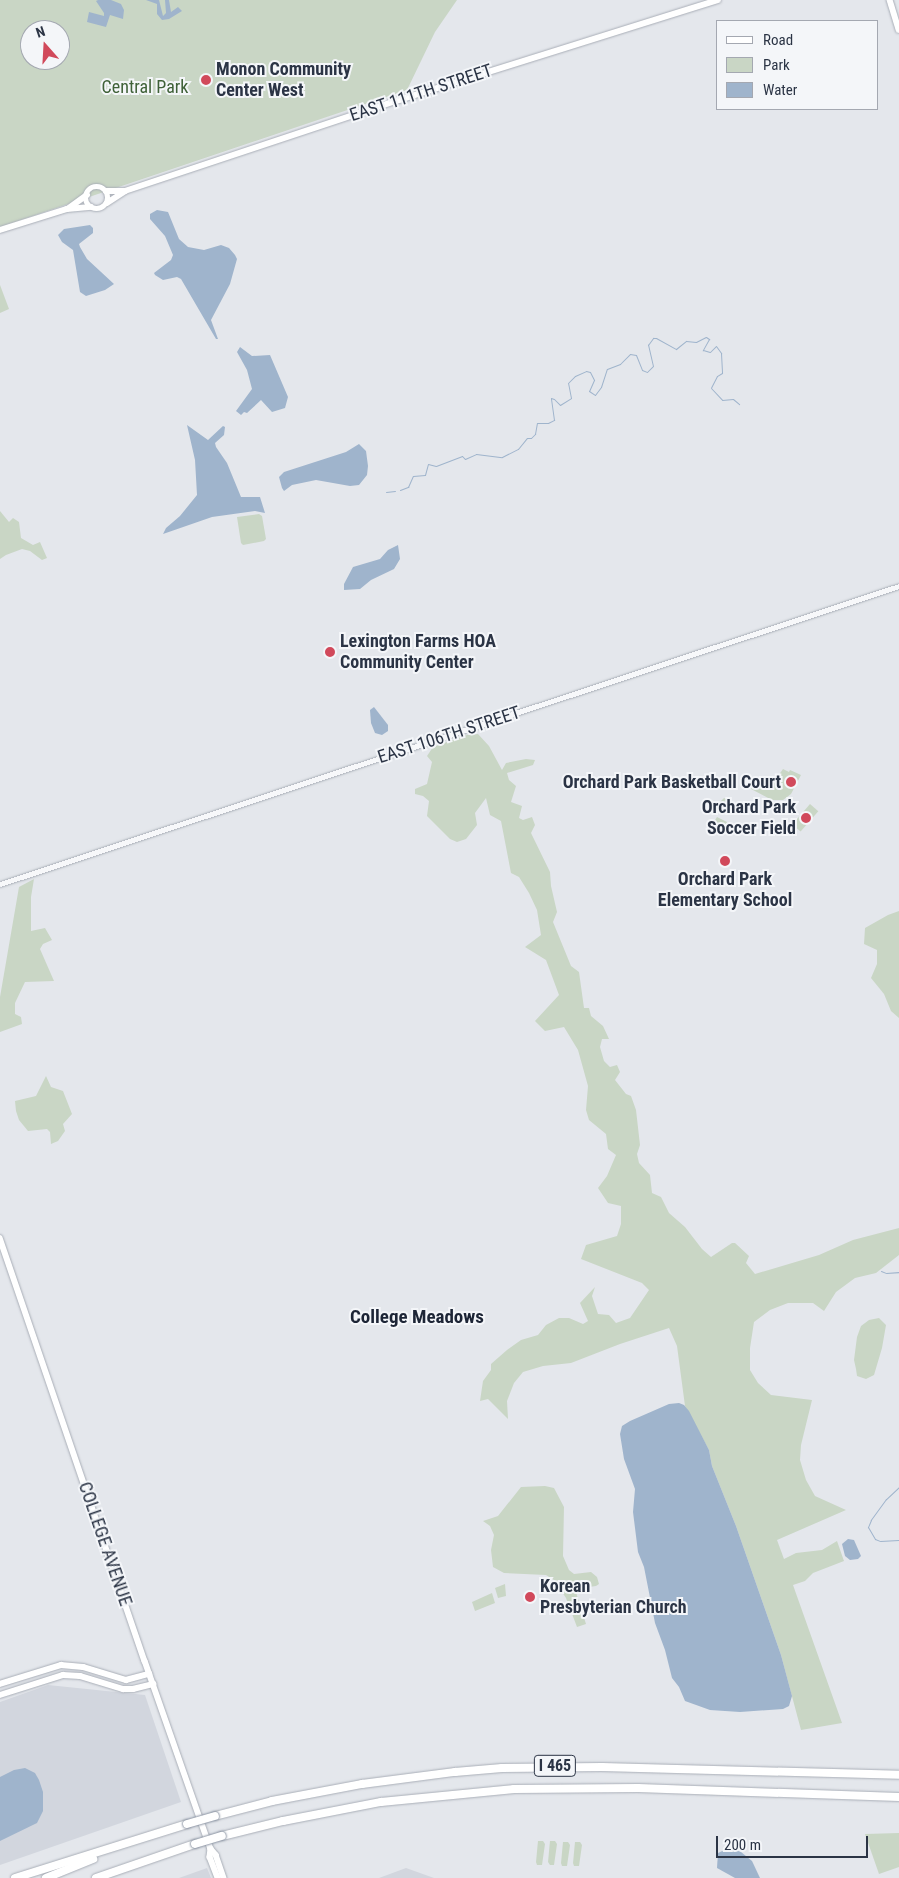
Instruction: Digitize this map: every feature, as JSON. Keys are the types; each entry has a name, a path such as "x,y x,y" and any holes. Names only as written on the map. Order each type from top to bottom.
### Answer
{"highway":[{"name":"I 465","path":"46,1878 138,1840 215,1816 272,1802 362,1784 455,1772 502,1768 583,1766 899,1775"},
{"name":"I 465","path":"96,1878 195,1844 283,1820 381,1802 462,1792 514,1789 638,1788 899,1796"},
{"path":"15,1878 138,1840"}],"main road":[{"name":"EAST 111TH STREET","path":"107,203 125,191 384,104 718,0"},
{"path":"890,0 899,30"},
{"path":"0,230 67,209 102,208 107,203 108,196 101,187 94,187 67,209"},
{"name":"EAST 111TH STREET","path":"106,191 125,191"},
{"path":"87,194 87,201 91,207"},
{"name":"COLLEGE AVENUE","path":"0,1238 149,1674 211,1849 216,1855 224,1878"},
{"path":"0,1684 61,1665 83,1667 126,1680 149,1674"},
{"path":"0,1695 61,1675 80,1676 123,1689 133,1689 153,1684"},
{"name":"COLLEGE AVENUE","path":"211,1849 210,1857 218,1878"}],"street":[{"name":"EAST 106TH STREET","path":"0,884 899,586"}],"shaded area":[{"path":"48,1685 145,1695 181,1802 0,1865 0,1702"},
{"path":"207,1868 211,1878 179,1878"},
{"path":"406,1868 434,1878 379,1878"}],"green space":[{"name":"Central Park","path":"0,0 457,0 435,32 407,90 0,227"},
{"path":"0,285 9,309 0,313"},
{"path":"0,511 9,522 13,518 19,522 21,538 33,545 40,542 47,558 42,560 30,551 22,549 0,559"},
{"path":"259,514 262,516 266,539 243,545 241,543 237,517"},
{"path":"478,734 489,746 502,770 506,763 526,759 535,760 533,765 507,773 509,780 516,786 511,802 522,806 519,818 523,820 532,817 535,825 531,833 550,872 557,912 553,922 571,966 579,972 584,1008 589,1008 591,1016 603,1026 609,1039 602,1039 600,1047 604,1061 610,1067 617,1065 620,1072 615,1080 626,1094 631,1096 636,1110 640,1145 637,1154 639,1163 650,1175 652,1193 661,1197 669,1213 685,1227 702,1249 711,1257 732,1243 735,1243 749,1256 746,1263 755,1274 819,1255 853,1240 899,1228 899,1255 876,1273 855,1278 836,1292 824,1311 813,1303 788,1303 770,1310 754,1322 750,1348 750,1370 758,1383 771,1395 812,1400 801,1445 800,1460 806,1480 815,1496 846,1510 777,1540 784,1559 796,1553 822,1550 837,1541 844,1561 813,1573 805,1581 793,1585 842,1723 801,1730 781,1655 736,1526 712,1466 709,1450 685,1406 677,1346 669,1328 571,1363 543,1366 523,1372 514,1383 507,1401 508,1419 488,1399 480,1401 483,1381 491,1370 491,1364 507,1350 521,1340 538,1335 546,1325 559,1318 569,1318 583,1324 588,1321 580,1303 595,1287 592,1296 598,1314 609,1315 616,1323 630,1318 649,1290 642,1283 581,1259 586,1245 617,1236 621,1224 621,1206 608,1203 598,1188 607,1176 616,1155 608,1149 606,1134 589,1120 586,1110 588,1086 578,1050 564,1027 545,1031 535,1021 559,995 546,960 525,947 541,935 537,910 519,877 511,873 501,821 490,815 486,798 475,813 477,825 466,839 457,842 450,839 427,816 429,801 423,796 415,794 415,789 427,784 432,762 427,756 433,747 467,735"},
{"path":"783,769 801,775 791,794 783,800 772,800 751,789 747,783 751,778 756,780 768,777 776,779"},
{"path":"724,798 736,804 732,812 718,804"},
{"name":"Orchard Park Soccer Field","path":"810,804 818,811 801,832 792,824"},
{"path":"717,817 727,822 722,834 714,830 716,827 712,825"},
{"path":"34,879 31,897 31,931 45,928 52,940 43,944 40,949 54,981 25,982 15,1003 15,1014 21,1017 22,1024 0,1032 0,997 19,887"},
{"path":"899,911 899,1018 891,1011 884,994 871,978 877,964 877,950 864,944 865,928"},
{"path":"46,1076 51,1087 63,1091 72,1114 63,1124 65,1131 58,1141 51,1144 50,1132 47,1129 28,1131 19,1120 15,1101 36,1096"},
{"path":"879,1318 886,1325 882,1348 874,1375 866,1379 857,1376 854,1360 857,1337 861,1326 869,1320"},
{"path":"545,1486 554,1488 564,1507 563,1556 569,1570 574,1574 591,1572 597,1577 599,1584 575,1589 586,1624 577,1627 566,1598 554,1580 546,1575 504,1573 493,1567 491,1550 494,1535 490,1526 483,1521 498,1516 521,1487"},
{"path":"505,1584 506,1596 498,1598 495,1588"},
{"path":"492,1593 495,1603 475,1611 472,1602"},
{"path":"899,1833 899,1867 879,1874 865,1834"},
{"path":"538,1841 543,1841 545,1844 542,1865 537,1865 536,1862"},
{"path":"550,1841 555,1841 557,1844 554,1865 550,1865 548,1862"},
{"path":"563,1842 568,1842 570,1845 567,1866 562,1866 561,1863"},
{"path":"575,1842 580,1842 582,1845 579,1866 574,1866 573,1863"}],"water":[{"path":"111,0 121,4 124,10 123,19 110,15 106,27 87,22 89,12 104,16 96,1"},
{"path":"146,0 159,0 163,16 166,13 165,0 169,0 171,12 178,7 182,11 169,19 162,20 157,14 157,4"},
{"path":"157,210 168,212 179,239 188,247 204,250 221,245 229,248 237,259 230,284 211,320 218,339 216,339 181,279 177,277 163,280 154,273 171,260 173,255 165,236 150,219 150,214"},
{"path":"90,225 93,228 93,233 79,244 80,247 87,259 114,284 105,290 86,296 80,292 73,250 62,242 58,235 64,229"},
{"path":"240,347 252,356 270,355 288,397 285,408 272,412 261,400 247,413 244,412 241,415 236,411 252,389 247,370 237,352"},
{"path":"187,425 208,440 223,426 225,427 224,435 215,443 216,447 227,463 241,497 260,497 265,513 255,511 212,517 163,534 166,528 180,516 197,495 195,460"},
{"path":"359,444 366,451 368,466 367,475 359,485 350,486 316,480 292,485 284,491 282,488 279,477 284,472 346,452"},
{"path":"398,545 400,559 394,569 371,580 360,589 344,590 344,584 353,567 380,559 388,550"},
{"path":"374,707 388,725 388,731 382,735 375,733 371,723 370,710"},
{"path":"679,1403 684,1405 689,1411 709,1450 712,1466 736,1526 781,1655 792,1696 789,1706 783,1709 740,1712 710,1710 685,1701 679,1687 672,1678 665,1650 655,1623 644,1567 638,1552 633,1512 635,1489 624,1459 620,1434 622,1426 630,1421 669,1404"},
{"path":"848,1539 854,1540 861,1556 858,1559 850,1560 845,1556 842,1544"},
{"path":"25,1768 35,1773 39,1780 43,1792 43,1811 37,1823 0,1841 0,1777 14,1770"},
{"path":"729,1848 741,1852 752,1861 760,1878 735,1878 717,1868 718,1853"}],"waterway":[{"path":"400,490 408,487 413,476 425,475 428,464 436,466 462,456 465,459 476,454 502,457 518,449 527,438 531,438 535,434 537,423 548,423 554,420 551,398 560,405 571,398 568,383 575,376 586,371 590,372 594,380 589,391 595,395 601,387 607,369 620,364 630,354 636,355 642,370 647,372 653,366 648,345 653,338 676,349 686,341 696,342 706,337 709,339 703,350 710,352 716,346 721,353 722,373 717,376 711,388 722,400 733,399 739,404"},
{"path":"386,492 395,491"},
{"path":"881,1271 886,1273 899,1272"},
{"path":"899,1487 886,1499 868,1527 875,1539 880,1541 899,1540"}],"place":[{"name":"Monon Community Center West","path":"206,80"},
{"name":"Lexington Farms HOA Community Center","path":"330,652"},
{"name":"Orchard Park Basketball Court","path":"791,782"},
{"name":"Orchard Park Soccer Field","path":"806,818"},
{"name":"Orchard Park Elementary School","path":"725,861"},
{"name":"Korean Presbyterian Church","path":"530,1597"}],"district":[{"name":"College Meadows","path":"417,1317"}]}
